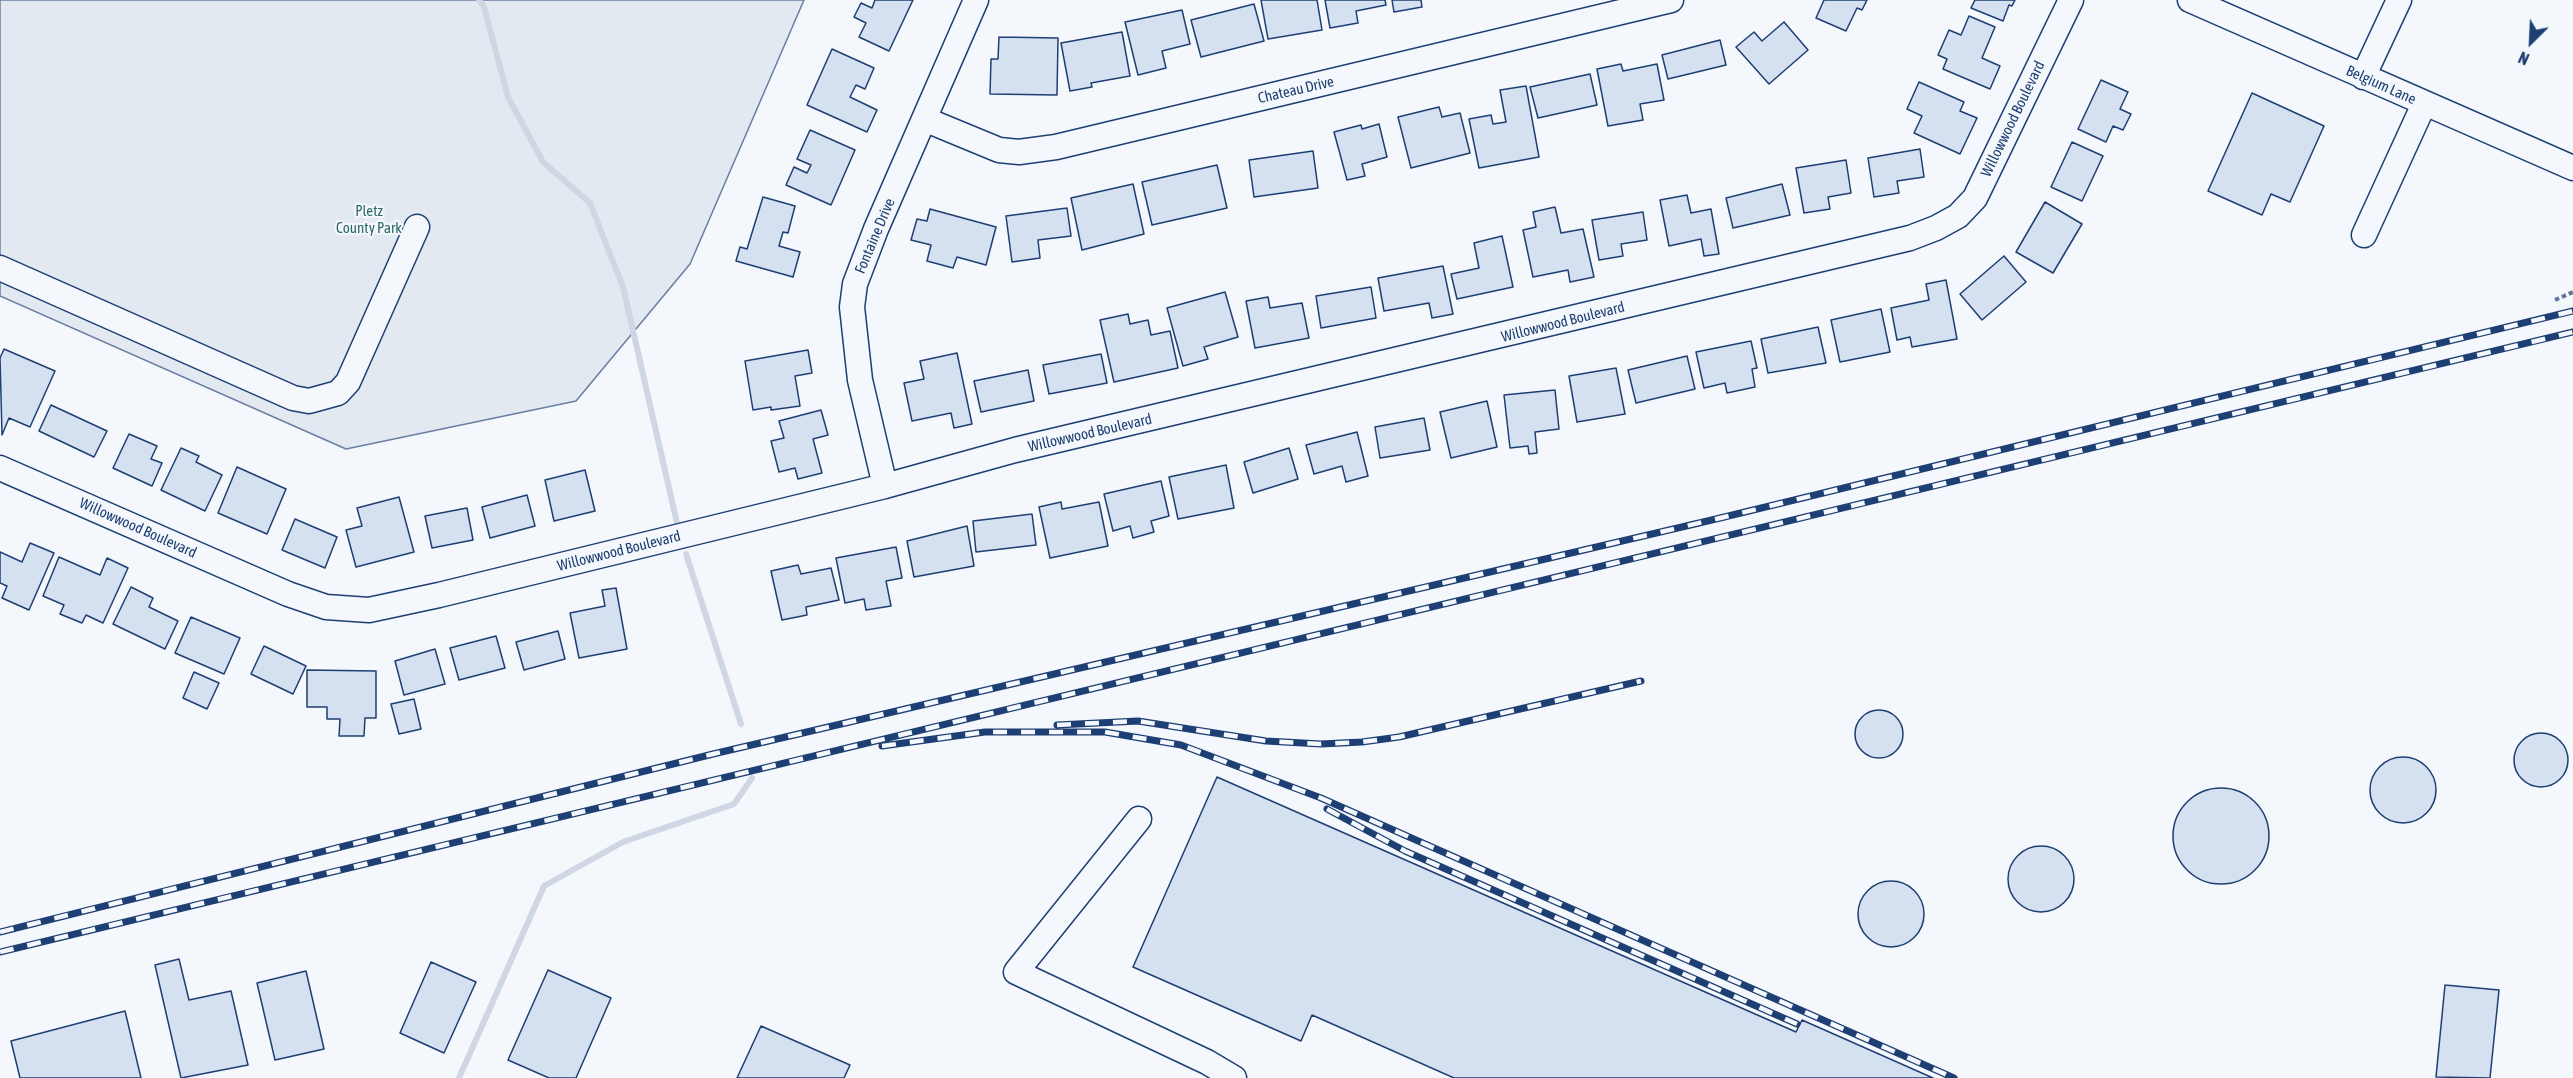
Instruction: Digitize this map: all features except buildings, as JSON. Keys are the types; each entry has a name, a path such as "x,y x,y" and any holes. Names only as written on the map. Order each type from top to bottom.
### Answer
{"street":[{"name":"Fontaine Drive","path":"885,486 860,380 852,307 855,284 876,229 976,0"},
{"name":"Chateau Drive","path":"924,119 999,150 1018,152 1056,147 1671,0"},
{"name":"Willowwood Boulevard","path":"0,468 288,594 326,607 369,610 885,486 1015,450 1523,332 1910,238 1958,216 1975,198 2071,0"},
{"name":"Belgium Lane","path":"2190,0 2573,168"},
{"path":"2363,77 2399,0"},
{"path":"2364,235 2424,104"},
{"path":"0,268 293,398 309,401 338,393 348,382 417,227"},
{"path":"1139,819 1016,972 1207,1062 1234,1078"}],"path":[{"path":"2555,300 2573,292"}],"green space":[{"name":"Pletz County Park","path":"0,0 804,0 690,264 576,401 346,449 0,296"}],"waterway":[{"path":"479,0 484,7 508,97 543,162 590,203 623,287 677,523"},
{"path":"686,554 741,724"},
{"path":"459,1078 544,886 623,842 734,804 752,778"}],"railway":[{"path":"0,932 713,754 1716,519 2573,311"},
{"path":"0,952 2573,332"},
{"path":"1057,725 1138,721 1266,741 1321,744 1362,742 1399,737 1641,681"},
{"path":"882,746 985,732 1105,732 1181,745 1321,798 1954,1078"},
{"path":"1327,809 1405,851 1797,1024"}]}
